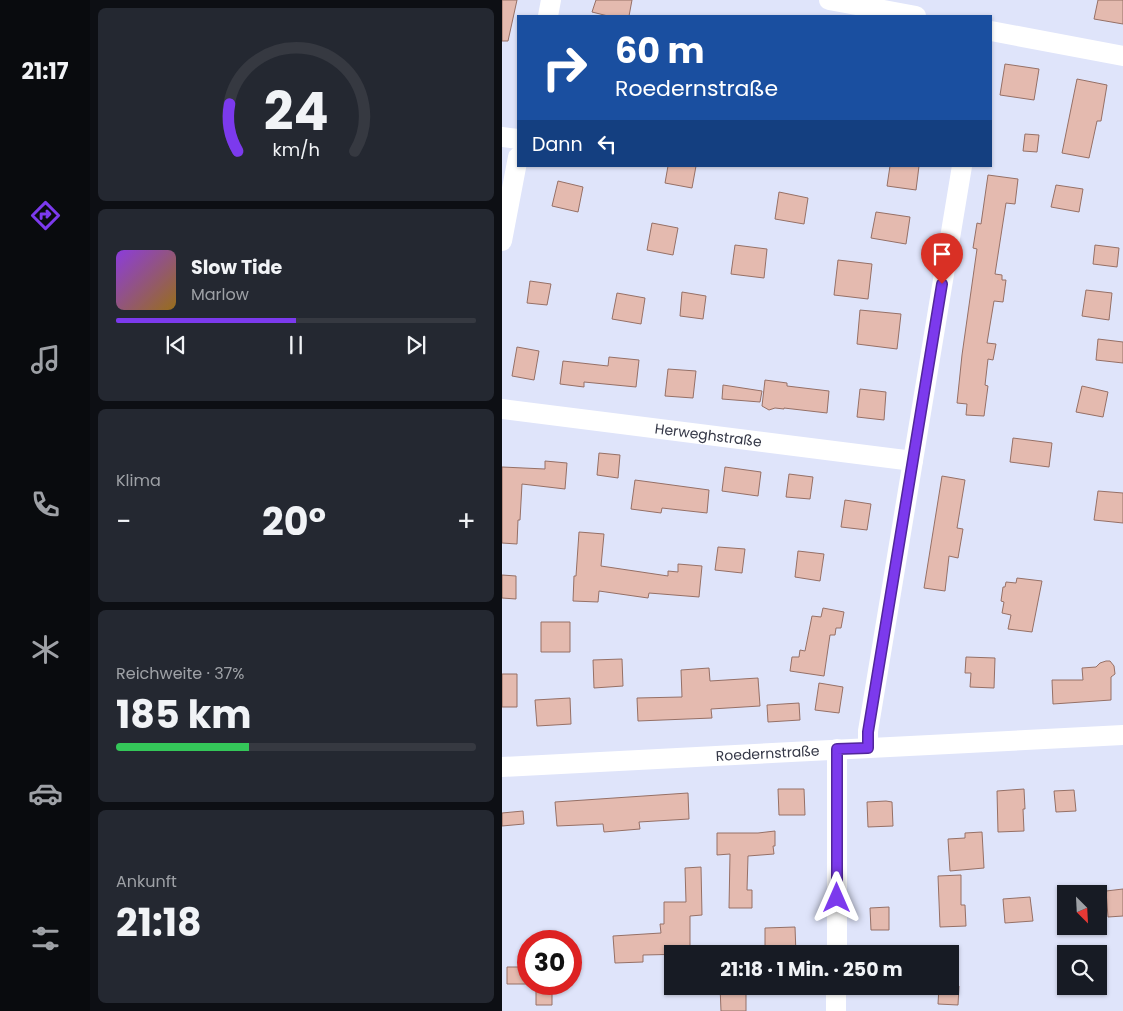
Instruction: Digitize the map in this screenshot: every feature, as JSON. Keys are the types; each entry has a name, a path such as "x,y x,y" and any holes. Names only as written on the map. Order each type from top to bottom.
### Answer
{"street":[{"path":"548,15 551,0"},
{"path":"829,0 890,6 913,15"},
{"path":"992,31 1122,56"},
{"path":"502,137 517,139"},
{"path":"502,241 517,162"},
{"path":"868,748 868,732 962,167"},
{"name":"Herweghstraße","path":"502,409 913,461"},
{"name":"Roedernstraße","path":"502,767 1122,735"},
{"path":"836,945 837,749"},
{"path":"836,995 836,1011"}],"building":[{"path":"502,0 517,0 508,41 502,41"},
{"path":"596,0 632,0 629,15 604,15 592,12"},
{"path":"1098,0 1123,0 1123,24 1094,19"},
{"path":"1005,64 1039,69 1034,100 1000,95"},
{"path":"1077,79 1107,85 1101,121 1097,121 1089,158 1062,153"},
{"path":"1025,134 1039,135 1037,152 1023,151"},
{"path":"668,167 696,167 692,188 665,183"},
{"path":"890,167 919,167 916,190 887,186"},
{"path":"988,175 1018,179 1015,204 1006,203 995,274 1002,275 1002,280 1006,280 1003,302 994,301 987,343 996,344 993,360 988,359 985,385 988,386 984,416 966,415 967,404 957,403 977,249 973,248 977,223 981,224"},
{"path":"558,181 583,187 578,212 552,206"},
{"path":"1056,185 1083,189 1079,212 1051,207"},
{"path":"779,192 808,198 804,224 775,219"},
{"path":"876,212 910,217 906,244 871,238"},
{"path":"652,223 678,228 673,255 647,250"},
{"path":"735,245 767,249 764,278 731,274"},
{"path":"1095,245 1119,248 1117,267 1093,264"},
{"path":"838,260 872,264 868,299 834,295"},
{"path":"530,281 551,284 547,305 527,303"},
{"path":"1086,290 1112,293 1109,320 1082,316"},
{"path":"682,292 706,296 703,319 680,316"},
{"path":"617,293 645,298 641,324 612,319"},
{"path":"860,310 901,314 897,349 857,344"},
{"path":"1098,339 1123,342 1123,363 1096,360"},
{"path":"517,347 539,351 534,380 512,376"},
{"path":"609,357 639,360 636,387 584,382 584,387 560,384 563,361 608,366"},
{"path":"668,369 696,371 693,398 665,396"},
{"path":"765,380 787,383 787,386 829,391 827,413 784,408 769,410 762,406"},
{"path":"723,385 762,391 760,402 722,399"},
{"path":"1082,386 1108,392 1103,417 1076,412"},
{"path":"860,389 886,392 884,420 857,417"},
{"path":"1013,438 1052,443 1049,467 1010,462"},
{"path":"599,453 620,455 618,478 597,475"},
{"path":"545,461 567,463 565,489 522,484 517,544 502,543 502,467 545,469"},
{"path":"725,467 761,472 758,496 722,491"},
{"path":"789,474 813,477 810,499 786,497"},
{"path":"942,476 965,480 957,528 963,529 958,558 949,556 945,591 924,588"},
{"path":"635,480 709,490 707,513 662,508 661,513 631,509"},
{"path":"1098,491 1123,493 1123,523 1094,520"},
{"path":"845,500 871,504 867,530 841,527"},
{"path":"579,532 604,534 601,566 668,576 668,571 678,572 678,564 702,566 699,597 649,593 648,598 599,591 598,602 573,601"},
{"path":"718,547 745,549 742,573 715,570"},
{"path":"798,551 824,554 820,581 795,577"},
{"path":"502,575 516,576 516,599 502,598"},
{"path":"1017,578 1042,581 1032,632 1008,629 1011,615 1002,613 1004,602 1001,601 1003,587 1005,587 1006,582 1016,583"},
{"path":"823,608 844,612 841,628 836,628 835,635 830,635 824,676 790,671 792,657 799,657 800,650 805,651 812,616 821,617"},
{"path":"541,622 570,622 570,652 541,652"},
{"path":"966,657 995,658 994,688 970,687 971,673 965,673"},
{"path":"622,659 623,686 594,688 593,660"},
{"path":"1106,661 1110,661 1114,666 1115,674 1111,677 1111,700 1053,704 1052,680 1083,680 1082,668 1096,667"},
{"path":"709,668 710,681 758,678 760,706 711,709 712,718 638,721 637,698 682,697 681,670"},
{"path":"502,674 517,674 517,707 502,707"},
{"path":"819,683 843,687 839,713 815,710"},
{"path":"570,698 571,724 537,726 535,700"},
{"path":"799,703 800,720 768,722 767,705"},
{"path":"778,789 804,789 805,815 779,815"},
{"path":"1024,789 1024,831 998,832 997,791"},
{"path":"1074,790 1076,811 1056,812 1054,791"},
{"path":"688,793 689,819 639,822 640,829 604,832 603,824 557,826 555,802"},
{"path":"867,802 892,802 893,826 868,827"},
{"path":"523,811 524,824 502,826 502,813"},
{"path":"775,831 774,854 748,856 747,890 752,890 752,908 729,908 730,854 717,855 717,833"},
{"path":"982,832 984,868 950,871 948,839 965,838 965,833"},
{"path":"701,867 702,915 690,916 690,945 664,945 664,955 643,955 643,962 615,963 613,936 661,933 660,924 664,924 664,902 686,902 685,868"},
{"path":"961,875 961,905 965,905 966,926 940,927 938,876"},
{"path":"1123,889 1123,916 1108,917 1107,891"},
{"path":"1030,897 1033,921 1005,923 1003,899"},
{"path":"889,907 889,930 871,930 870,908"},
{"path":"795,927 796,945 765,945 765,928"},
{"path":"507,967 517,967 517,984 507,984"},
{"path":"536,995 552,995 552,1005 536,1005"},
{"path":"720,995 746,995 746,1011 721,1011"},
{"path":"938,995 959,995 958,1005 938,1004"}],"route":[{"path":"837,898 837,749 868,748 868,732 942,284"}]}
